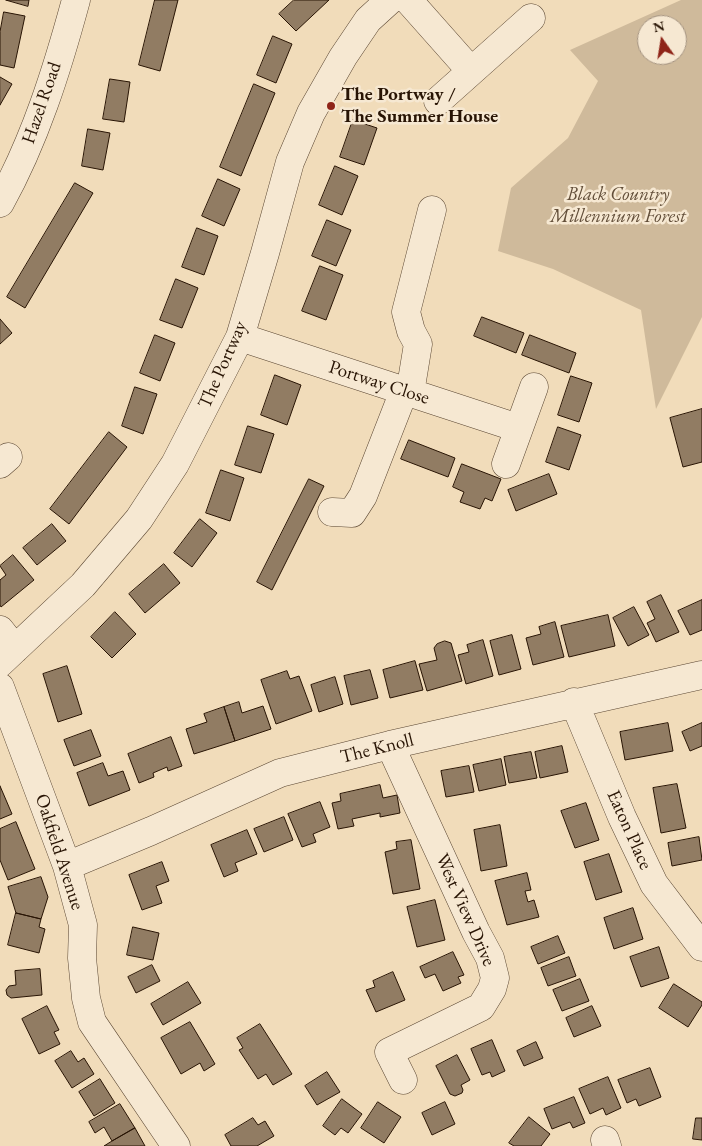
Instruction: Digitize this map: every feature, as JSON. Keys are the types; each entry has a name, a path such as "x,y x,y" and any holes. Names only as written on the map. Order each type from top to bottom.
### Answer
{"street":[{"name":"Hazel Road","path":"0,203 38,122 76,0"},
{"name":"The Portway","path":"5,648 83,585 139,519 175,464 240,337 290,162 311,113 368,20 390,0"},
{"path":"408,0 472,71"},
{"path":"438,101 531,18"},
{"path":"332,512 352,513 363,496 407,392 418,344 411,331 406,312 432,210"},
{"name":"Portway Close","path":"240,337 518,428"},
{"path":"506,464 534,387"},
{"name":"The Knoll","path":"67,866 151,831 280,773 574,702 702,675"},
{"name":"Oakfield Avenue","path":"0,687 67,866 82,925 82,958 86,998 92,1022 176,1146"},
{"name":"Eaton Place","path":"574,702 622,817 654,884 702,947"},
{"name":"West View Drive","path":"390,745 476,932 490,958 495,978 492,989 481,1007 389,1052 403,1080"}],"green space":[{"name":"Black Country Millennium Forest","path":"681,0 702,0 702,317 656,409 641,310 553,269 498,251 511,188 568,138 598,81 570,50 637,20 637,65 687,65 687,15 648,15"}],"building":[{"path":"6,0 29,0 28,6"},
{"path":"155,0 178,0 160,71 139,65"},
{"path":"294,0 329,0 296,31 279,14"},
{"path":"4,12 25,16 14,68 0,65 0,32"},
{"path":"273,36 292,44 276,83 257,75"},
{"path":"0,77 12,84 0,105"},
{"path":"110,79 130,82 124,122 103,119"},
{"path":"254,84 275,93 241,176 220,167"},
{"path":"353,120 377,128 364,165 340,157"},
{"path":"88,129 110,133 103,170 82,166"},
{"path":"335,166 358,176 342,215 319,205"},
{"path":"218,179 240,189 224,226 202,216"},
{"path":"75,183 93,193 25,308 7,297"},
{"path":"327,220 351,230 336,266 312,256"},
{"path":"197,228 218,236 204,275 182,267"},
{"path":"320,266 343,275 326,320 302,311"},
{"path":"176,279 198,288 182,328 160,320"},
{"path":"482,317 524,333 516,353 474,336"},
{"path":"0,319 12,333 0,344"},
{"path":"155,335 175,343 160,381 140,373"},
{"path":"530,335 576,353 569,373 522,355"},
{"path":"275,375 301,385 287,425 261,415"},
{"path":"571,376 592,383 579,422 558,415"},
{"path":"135,387 157,394 143,434 122,426"},
{"path":"702,409 702,462 683,467 670,418"},
{"path":"248,426 274,434 261,473 235,465"},
{"path":"558,427 581,435 569,470 546,462"},
{"path":"109,432 127,447 69,524 50,509"},
{"path":"409,440 455,458 448,477 401,459"},
{"path":"462,464 501,479 492,501 485,498 480,509 460,502 464,492 453,487"},
{"path":"221,470 244,478 230,521 206,513"},
{"path":"549,474 557,494 516,511 508,490"},
{"path":"309,479 324,486 272,590 257,582"},
{"path":"200,519 217,533 192,567 174,553"},
{"path":"52,524 66,541 37,565 23,548"},
{"path":"13,555 34,580 1,607 0,580 6,575 0,566"},
{"path":"164,564 180,583 145,613 129,594"},
{"path":"661,595 679,632 656,642 647,623 655,619 647,602"},
{"path":"702,600 702,630 690,635 678,611"},
{"path":"634,607 649,635 628,646 613,618"},
{"path":"115,612 136,634 112,658 91,637"},
{"path":"608,615 615,646 569,657 561,626"},
{"path":"555,622 564,657 533,665 526,638 541,634 539,627"},
{"path":"512,635 521,669 499,675 490,641"},
{"path":"483,640 493,676 466,684 458,655 469,652 467,645"},
{"path":"445,641 451,643 462,681 427,691 419,664 437,660 434,648 437,644"},
{"path":"415,661 423,690 390,698 383,670"},
{"path":"67,666 82,714 58,722 43,674"},
{"path":"370,670 378,698 351,705 344,676"},
{"path":"287,671 290,679 299,676 312,711 276,724 261,680"},
{"path":"335,677 343,704 319,712 311,685"},
{"path":"239,702 242,713 263,706 271,729 235,741 224,707"},
{"path":"224,707 235,741 194,754 186,729 207,722 204,714"},
{"path":"668,723 673,751 625,760 620,732"},
{"path":"702,723 702,746 690,751 682,732"},
{"path":"91,730 101,756 74,766 64,740"},
{"path":"171,737 182,766 168,771 167,767 153,773 154,777 139,783 128,754"},
{"path":"562,746 568,772 540,778 535,752"},
{"path":"531,752 537,778 509,783 504,757"},
{"path":"501,759 506,785 479,791 473,765"},
{"path":"103,763 108,776 123,771 130,790 89,806 77,773"},
{"path":"469,766 474,792 446,797 441,771"},
{"path":"677,784 686,828 661,833 653,788"},
{"path":"380,785 383,798 397,795 400,813 380,817 380,813 352,819 354,826 338,829 332,803 341,801 340,794"},
{"path":"0,786 12,814 0,819"},
{"path":"320,802 330,827 313,834 316,842 302,847 288,814"},
{"path":"586,803 599,840 575,848 561,811"},
{"path":"284,817 293,840 264,852 254,829"},
{"path":"16,822 35,869 8,880 0,860 0,829"},
{"path":"500,825 507,866 481,871 474,830"},
{"path":"247,830 257,854 235,863 238,871 224,877 211,845"},
{"path":"699,837 702,860 672,866 668,843"},
{"path":"411,840 420,889 393,894 385,852 397,849 396,842"},
{"path":"609,854 622,892 596,900 584,862"},
{"path":"162,862 169,881 156,886 162,903 142,910 129,875"},
{"path":"527,873 531,890 525,891 528,902 534,900 539,917 507,925 495,881"},
{"path":"41,877 48,897 41,919 16,913 8,887"},
{"path":"435,900 445,940 417,947 407,907"},
{"path":"633,908 643,939 614,949 604,918"},
{"path":"16,913 41,919 39,927 45,929 39,953 8,945"},
{"path":"133,927 159,933 153,960 127,955"},
{"path":"558,936 565,953 538,964 531,947"},
{"path":"659,947 669,978 641,987 630,957"},
{"path":"453,952 464,975 458,977 461,983 443,991 435,974 425,978 420,967"},
{"path":"569,957 576,976 548,986 541,968"},
{"path":"152,965 160,981 136,993 128,977"},
{"path":"40,969 42,995 11,998 7,995 6,990 9,986 16,985 15,971"},
{"path":"393,972 405,1000 376,1012 366,990 375,987 373,981"},
{"path":"580,979 589,1001 562,1011 553,990"},
{"path":"188,982 201,1003 163,1025 151,1004"},
{"path":"674,984 702,1002 688,1027 659,1008"},
{"path":"47,1006 59,1030 54,1032 60,1044 39,1054 22,1019"},
{"path":"592,1006 601,1026 574,1037 566,1018"},
{"path":"190,1022 215,1064 204,1071 200,1063 181,1074 161,1038"},
{"path":"260,1024 292,1074 273,1085 266,1074 258,1079 239,1050 243,1048 237,1038"},
{"path":"492,1040 505,1071 492,1077 490,1072 482,1075 471,1049"},
{"path":"536,1042 543,1058 524,1066 517,1051"},
{"path":"71,1051 78,1062 84,1058 94,1074 72,1088 55,1061"},
{"path":"457,1055 470,1080 461,1085 462,1093 455,1096 450,1094 436,1066"},
{"path":"650,1068 661,1097 639,1106 636,1099 627,1103 618,1080"},
{"path":"327,1072 340,1092 317,1105 305,1086"},
{"path":"608,1077 621,1108 606,1115 603,1108 590,1114 579,1089"},
{"path":"100,1079 115,1103 94,1116 79,1092"},
{"path":"574,1097 585,1123 573,1128 570,1122 552,1129 544,1109"},
{"path":"342,1099 362,1114 348,1133 341,1128 335,1135 323,1126"},
{"path":"378,1102 401,1117 384,1143 361,1128"},
{"path":"445,1102 455,1124 432,1135 422,1113"},
{"path":"120,1104 135,1128 112,1141 104,1127 95,1133 89,1122"},
{"path":"529,1117 550,1134 541,1146 514,1146 509,1143"},
{"path":"253,1118 258,1125 265,1121 274,1136 257,1146 231,1146 225,1135"},
{"path":"696,1118 702,1118 702,1140 693,1139"},
{"path":"135,1128 145,1146 104,1146 112,1141"}],"place":[{"name":"The Portway / The Summer House","path":"331,106"}]}
